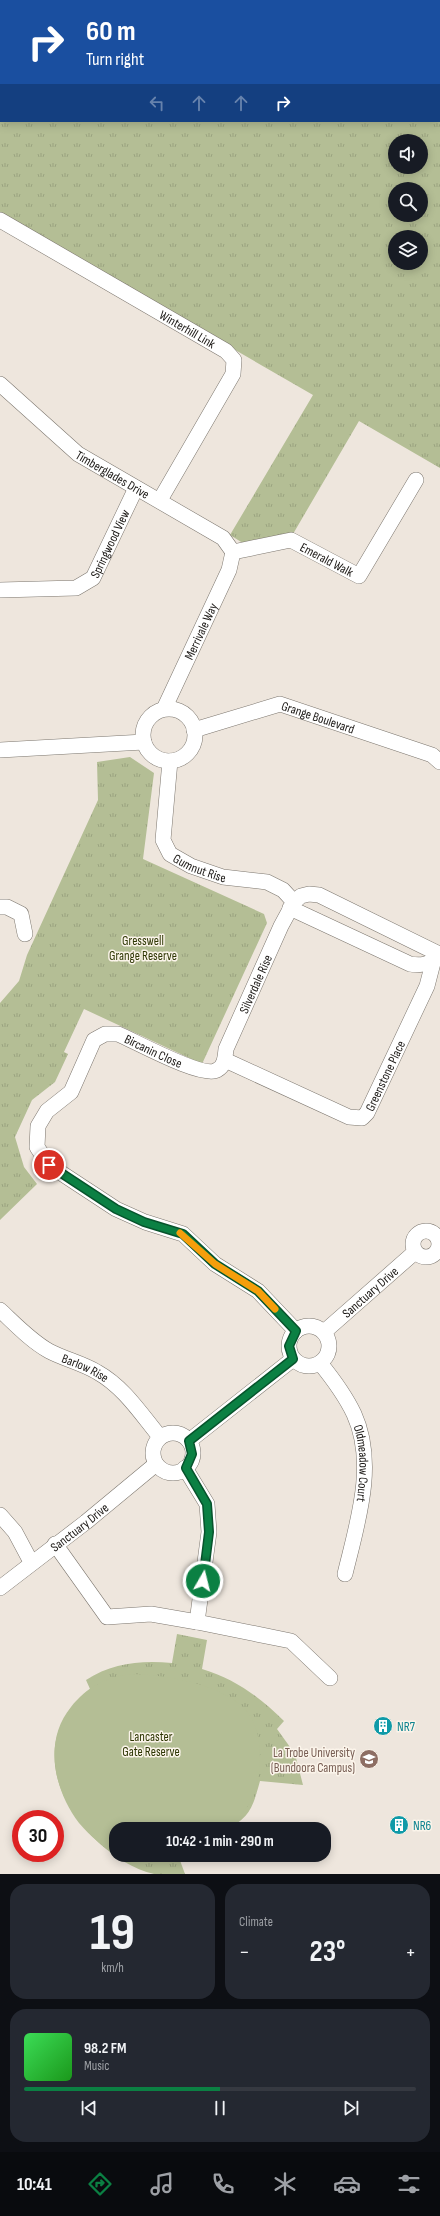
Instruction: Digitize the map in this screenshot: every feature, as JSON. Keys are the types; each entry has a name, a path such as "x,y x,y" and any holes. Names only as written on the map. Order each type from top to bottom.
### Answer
{"street":[{"name":"Winterhill Link","path":"0,220 226,352 234,360 233,374 160,500"},
{"name":"Timberglades Drive","path":"0,384 78,454 136,488 160,500 223,538 233,552"},
{"name":"Emerald Walk","path":"233,552 291,540 360,576 416,480"},
{"name":"Springwood View","path":"0,590 76,588 93,578 136,488"},
{"name":"Merrivale Way","path":"164,709 229,570 233,552"},
{"name":"Grange Boulevard","path":"194,730 280,704 432,755 440,762"},
{"path":"164,709 173,709 184,714 190,721 194,730 191,747 186,754 170,761 161,760 153,755 144,742 143,733 146,721 152,714 164,709"},
{"path":"0,750 144,742"},
{"name":"Gumnut Rise","path":"170,761 163,840 170,854 191,866 223,876 267,882 283,890 292,905"},
{"path":"309,894 319,896 437,953 427,964 410,964 292,905 300,896 309,894"},
{"name":"Silverdale Rise","path":"224,1060 226,1049 292,905"},
{"path":"0,907 7,907 21,914 25,934"},
{"name":"Greenstone Place","path":"224,1060 348,1117 362,1118 368,1113 434,982 437,953"},
{"name":"Bircanin Close","path":"224,1060 222,1067 216,1071 201,1071 118,1034 105,1034 94,1040 71,1092 48,1111 38,1126 37,1147 49,1165 116,1209 144,1222 183,1234 215,1264 258,1291 296,1331"},
{"path":"437,1230 439,1242 438,1254 424,1257 415,1252 414,1242 418,1234 426,1231 437,1230"},
{"name":"Sanctuary Drive","path":"324,1332 415,1252"},
{"name":"Barlow Rise","path":"0,1310 19,1328 49,1350 97,1372 115,1385 125,1394 160,1437"},
{"path":"308,1326 315,1327 324,1332 328,1338 328,1352 320,1363 307,1366 293,1359 289,1346 296,1331 308,1326"},
{"path":"189,1441 293,1359"},
{"name":"Oldmeadow Court","path":"320,1363 342,1391 354,1415 362,1437 364,1465 362,1501 345,1574"},
{"path":"173,1433 180,1434 189,1441 192,1454 186,1468 173,1473 166,1472 156,1464 153,1451 160,1437 173,1433"},
{"name":"Sanctuary Drive","path":"0,1588 31,1562 86,1522 156,1464"},
{"path":"186,1468 207,1504 209,1532 198,1622"},
{"path":"0,1515 15,1532 31,1562"},
{"path":"55,1544 106,1617 151,1614 291,1641 330,1678"}],"green space":[{"path":"0,122 440,122 440,468 359,421 293,534 246,545 230,535 313,395 0,214"},
{"name":"Gresswell Grange Reserve","path":"130,757 154,773 143,859 264,914 267,923 202,1064 84,1009 64,1052 68,1054 55,1082 32,1100 15,1137 24,1167 37,1184 0,1220 0,1003 19,981 27,955 98,800 97,762"},
{"name":"Lancaster Gate Reserve","path":"177,1634 207,1640 202,1669 225,1678 246,1690 266,1704 284,1721 277,1729 295,1754 303,1785 260,1781 250,1810 239,1822 109,1822 109,1851 82,1826 69,1807 60,1787 55,1766 55,1746 61,1726 72,1707 90,1689 86,1680 96,1674 116,1666 127,1664 149,1662 172,1663"},
{"name":"Lancaster Gate Reserve","path":"131,1674 160,1676 191,1682 221,1693 234,1700 245,1709 252,1718 257,1731 260,1759 259,1774 256,1788 251,1800 245,1810 235,1819 230,1822 109,1822 109,1851 79,1823 63,1796 58,1781 55,1765 57,1735 62,1720 77,1700 90,1689 105,1680"},
{"name":"Lancaster Gate Reserve","path":"126,1862 181,1862 185,1874 154,1874 132,1866"}],"slow traffic":[{"path":"180,1233 183,1234 215,1264 258,1291 275,1309"}],"place":[{"name":"NR7","path":"383,1726"},
{"name":"La Trobe University (Bundoora Campus)","path":"369,1759"},
{"name":"NR6","path":"399,1825"}],"route":[{"path":"49,1165 116,1209 144,1222 183,1234 215,1264 258,1291 296,1331 290,1339 289,1346 293,1359 189,1441 192,1447 192,1454 191,1461 186,1468 207,1504 209,1532 203,1581"}]}
